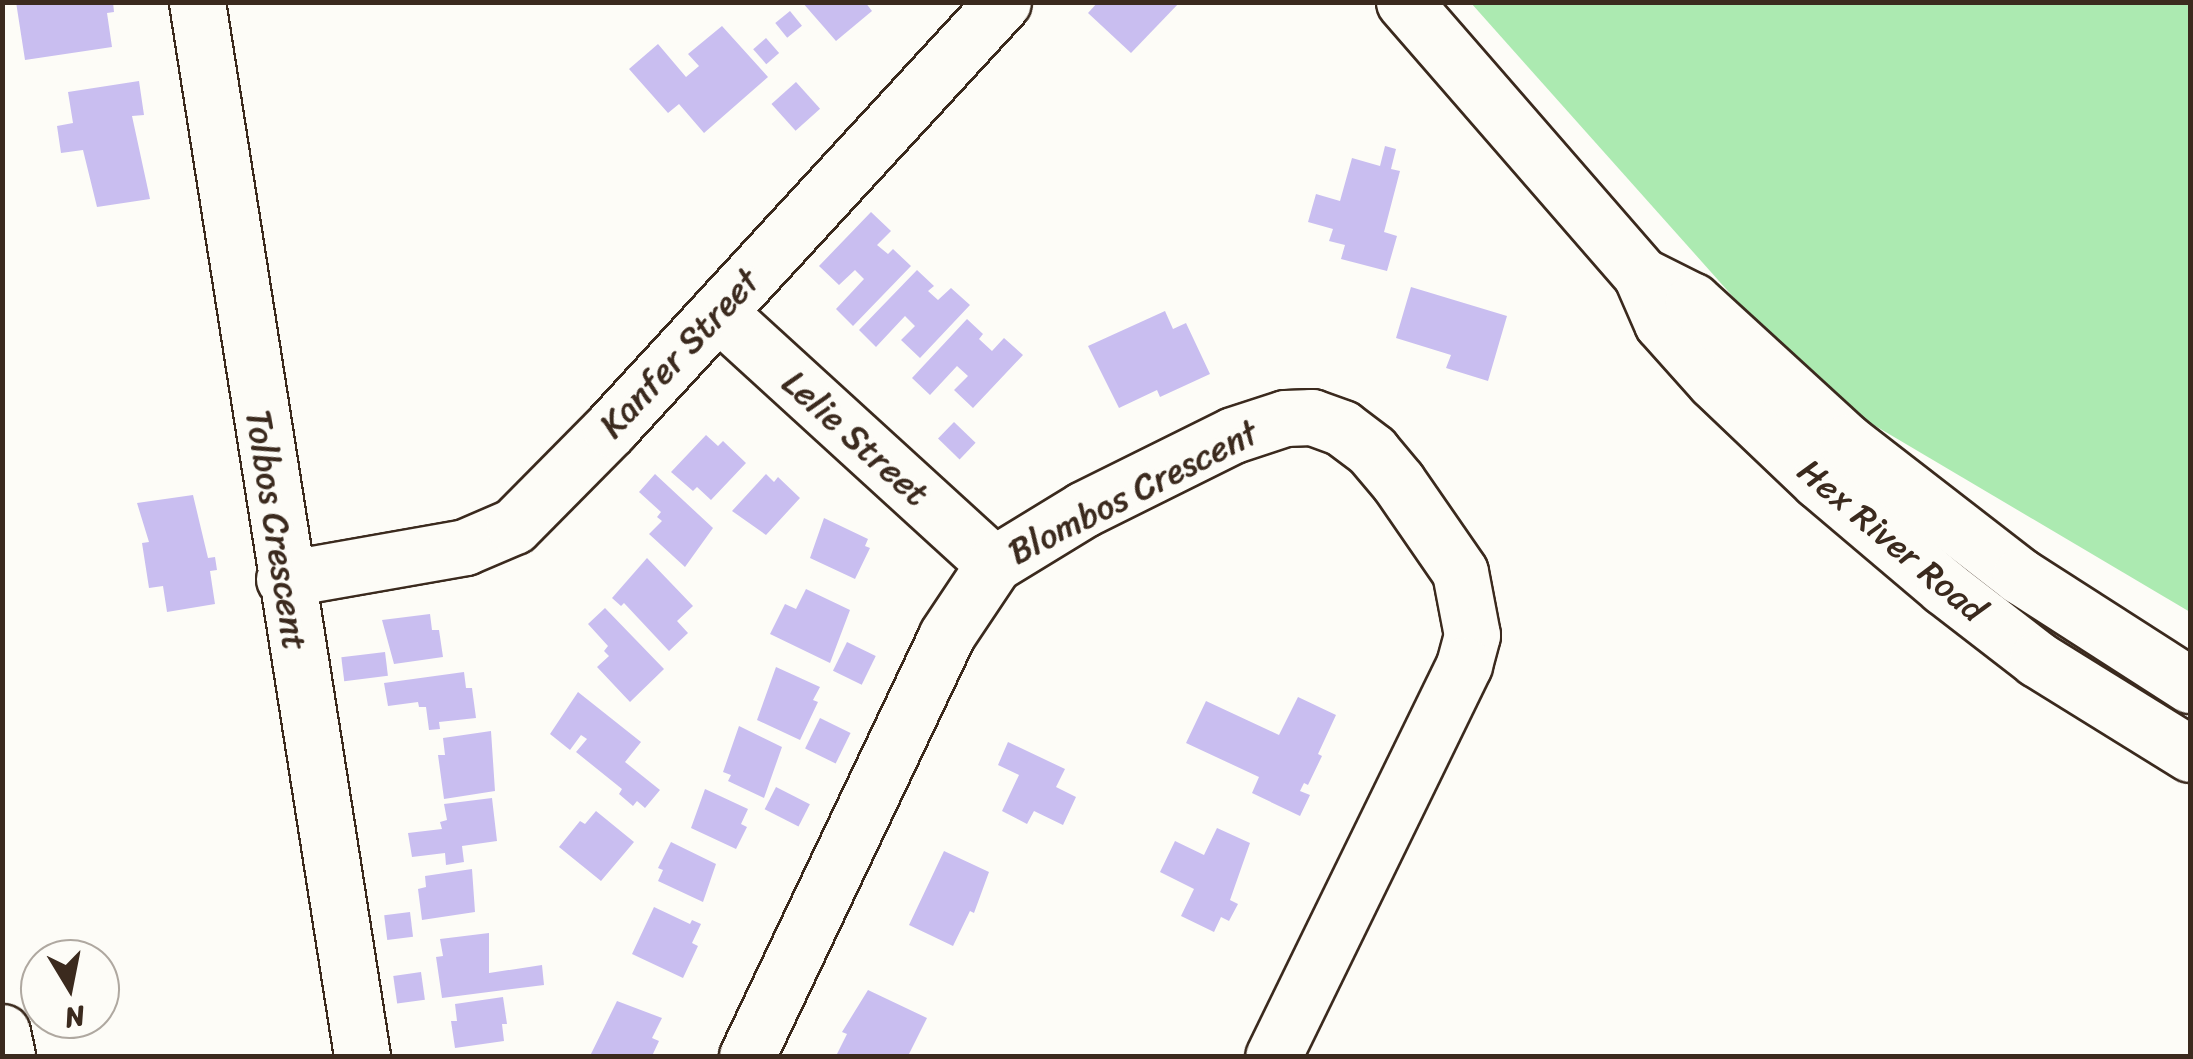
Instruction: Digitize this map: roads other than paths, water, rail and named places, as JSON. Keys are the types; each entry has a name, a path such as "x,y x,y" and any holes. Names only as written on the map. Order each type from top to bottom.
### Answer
{"street":[{"name":"Tolbos Crescent","path":"198,2 284,579 362,1056"},
{"name":"Hex River Road","path":"1404,2 1641,275 1662,323 1714,381 1819,481 2037,659 2190,754"},
{"name":"Kanfer Street","path":"284,579 465,548 514,526 718,312 998,4"},
{"name":"Hex River Road","path":"1641,275 1694,301 1846,442 2020,576 2190,685"},
{"name":"Lelie Street","path":"718,312 994,564"},
{"name":"Blombos Crescent","path":"747,1056 946,636 994,564 1084,509 1233,435 1285,418 1312,417 1342,428 1372,450 1448,550 1471,613 1472,635 1464,665 1273,1056"},
{"path":"2,1032 7,1056"}]}
